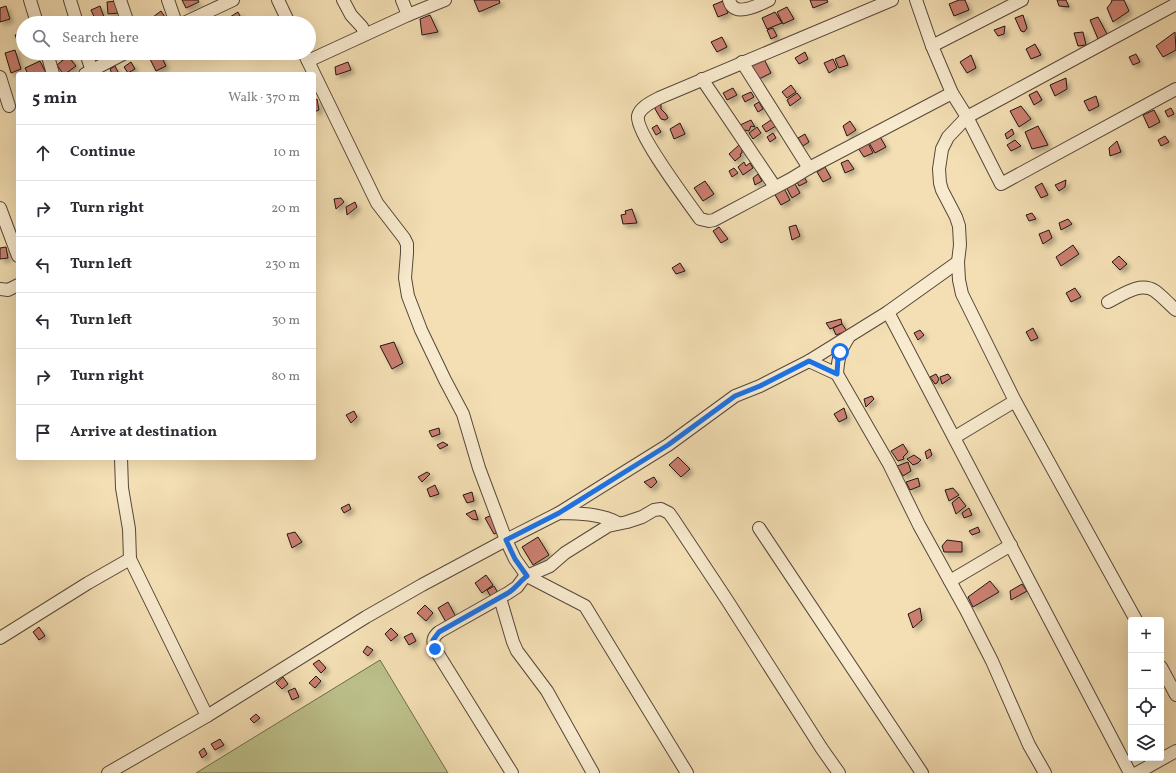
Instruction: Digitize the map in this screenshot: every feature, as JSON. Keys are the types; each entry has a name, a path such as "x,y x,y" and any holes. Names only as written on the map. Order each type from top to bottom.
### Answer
{"street":[{"path":"30,0 35,16"},
{"path":"70,0 75,16"},
{"path":"120,0 126,16"},
{"path":"168,0 174,16"},
{"path":"197,16 220,3 233,0"},
{"path":"278,0 286,16"},
{"path":"343,0 351,15 362,27 365,34"},
{"path":"402,0 408,15"},
{"path":"316,53 445,0"},
{"path":"729,0 732,6 739,10 746,9 769,0"},
{"path":"892,0 658,98 641,110 638,116 638,123 647,141 700,219 709,221 714,220 952,93"},
{"path":"916,0 932,46 952,93 967,117 1001,184 1176,89"},
{"path":"932,46 1022,0"},
{"path":"1134,617 1015,401 966,304 959,280 959,226 942,190 939,169 942,149 948,137 967,117 1176,4"},
{"path":"49,60 52,72"},
{"path":"87,60 88,72 111,60"},
{"path":"307,60 313,72"},
{"path":"742,62 809,168"},
{"path":"0,77 12,106"},
{"path":"316,78 377,203 407,244 405,278 408,296 421,330 444,380 463,414 479,468 506,540 515,559 527,576 585,606 686,773"},
{"path":"702,79 775,187"},
{"path":"0,208 16,251"},
{"path":"108,773 207,716 385,606 559,513 668,445 726,401 773,380 809,361 888,312 958,262"},
{"path":"0,289 8,290 16,286"},
{"path":"1108,302 1134,289 1144,286 1154,290 1176,310"},
{"path":"888,312 955,437 1130,773"},
{"path":"850,336 840,352 837,374 889,464 919,525 992,661 1029,745 1046,773"},
{"path":"809,361 837,374"},
{"path":"955,437 1015,401"},
{"path":"121,460 122,488 129,528 130,559 207,716"},
{"path":"512,773 435,649 433,640 439,632 500,598 517,587 527,576 550,566 565,553 597,532 608,526 642,517 654,510 661,510 669,514 727,600 822,749 839,773"},
{"path":"559,513 592,515 607,518 618,523"},
{"path":"759,528 922,773"},
{"path":"950,581 1011,545"},
{"path":"0,638 88,582 130,559"},
{"path":"500,598 513,642 547,691 593,773"},
{"path":"1164,673 1176,695"},
{"path":"1137,773 1176,751"}],"green space":[{"path":"380,660 448,773 196,773"}],"building":[{"path":"182,0 198,0 199,2 186,8"},
{"path":"474,0 499,0 500,3 479,12"},
{"path":"810,0 827,0 828,2 813,8"},
{"path":"959,0 965,0 969,10 954,16 949,4"},
{"path":"1057,0 1066,0 1069,7 1059,6"},
{"path":"1112,0 1124,0 1129,11 1113,22 1107,8"},
{"path":"118,1 119,13 108,14 107,2"},
{"path":"723,1 728,13 718,17 713,5"},
{"path":"6,6 10,19 0,22 0,8"},
{"path":"100,6 104,16 94,16 91,10"},
{"path":"787,7 794,19 783,24 777,12"},
{"path":"161,11 164,16 154,16"},
{"path":"238,12 240,16 232,16"},
{"path":"775,12 782,23 767,29 762,18"},
{"path":"430,15 438,32 422,35 420,19"},
{"path":"1023,15 1027,28 1024,32 1021,31 1015,18"},
{"path":"1098,17 1107,34 1098,39 1090,20"},
{"path":"1005,26 1004,34 998,36 994,30"},
{"path":"773,28 777,36 771,39 767,30"},
{"path":"1083,32 1086,45 1078,46 1074,33"},
{"path":"1175,32 1176,50 1163,57 1156,46"},
{"path":"722,37 727,47 717,52 711,42"},
{"path":"1035,44 1041,55 1031,59 1026,49"},
{"path":"15,50 16,60 18,60 21,69 11,73 5,53"},
{"path":"805,52 808,59 799,64 795,58"},
{"path":"1136,54 1140,62 1133,65 1129,57"},
{"path":"844,55 848,65 839,68 835,59"},
{"path":"971,55 976,68 967,73 960,62"},
{"path":"764,59 771,73 759,79 752,66"},
{"path":"833,59 837,68 829,73 824,63"},
{"path":"63,60 71,60 76,66 68,72 62,72 57,65"},
{"path":"150,60 163,60 166,66 156,71"},
{"path":"40,61 46,72 27,72 25,68"},
{"path":"131,62 135,69 127,72 124,67"},
{"path":"348,62 351,70 336,75 335,67"},
{"path":"115,66 118,72 111,72 110,69"},
{"path":"1066,78 1067,89 1055,96 1050,85"},
{"path":"791,85 796,92 787,98 782,92"},
{"path":"733,88 737,95 727,100 723,93"},
{"path":"1037,91 1042,100 1034,105 1029,95"},
{"path":"751,92 754,97 745,102 742,96"},
{"path":"797,93 801,98 790,106 787,100"},
{"path":"1096,96 1099,106 1089,111 1084,101"},
{"path":"317,99 319,110 316,111"},
{"path":"661,102 661,109 668,118 665,120 661,119 655,109 655,105"},
{"path":"759,102 763,109 758,112 754,105"},
{"path":"1021,106 1031,119 1019,127 1010,111"},
{"path":"1171,108 1174,114 1168,117 1165,111"},
{"path":"1154,110 1160,122 1149,128 1143,115"},
{"path":"751,120 755,127 751,126 749,131 743,131 740,125"},
{"path":"771,120 776,126 766,132 762,126"},
{"path":"850,121 856,130 847,136 843,126"},
{"path":"680,123 685,134 674,139 670,129"},
{"path":"657,125 661,132 656,135 652,128"},
{"path":"1038,126 1048,145 1032,149 1025,132"},
{"path":"757,127 761,133 753,139 749,133"},
{"path":"1012,129 1014,134 1007,139 1005,134"},
{"path":"773,133 776,138 770,142 767,137"},
{"path":"805,134 809,142 803,146 798,138"},
{"path":"879,135 886,147 875,153 868,141"},
{"path":"1165,136 1169,142 1161,146 1158,140"},
{"path":"1015,140 1021,146 1011,151 1007,145"},
{"path":"1117,141 1121,152 1110,156 1109,148"},
{"path":"868,143 873,153 864,157 858,148"},
{"path":"739,145 742,149 742,153 740,154 741,156 735,161 729,154"},
{"path":"848,160 854,169 845,173 841,163"},
{"path":"744,162 746,166 750,163 753,168 743,175 738,167"},
{"path":"825,167 831,178 823,182 817,172"},
{"path":"734,168 738,173 732,177 729,171"},
{"path":"758,174 762,181 755,185 753,178"},
{"path":"803,175 807,182 799,186 795,178"},
{"path":"1066,180 1065,187 1059,191 1055,185"},
{"path":"705,181 714,194 703,201 694,188"},
{"path":"794,182 800,193 792,198 786,187"},
{"path":"1042,183 1048,195 1041,198 1035,187"},
{"path":"784,188 790,200 781,205 774,193"},
{"path":"341,198 344,202 336,209 334,199"},
{"path":"355,202 357,207 347,215 346,207"},
{"path":"632,209 637,223 623,224 621,215 626,214 625,211"},
{"path":"1032,213 1036,219 1029,221 1026,215"},
{"path":"1068,219 1072,224 1061,230 1059,223"},
{"path":"796,225 800,236 792,240 789,227"},
{"path":"719,227 728,239 721,243 713,231"},
{"path":"1049,230 1052,238 1043,244 1039,234"},
{"path":"1073,245 1079,254 1061,266 1056,257"},
{"path":"6,247 8,258 0,259 0,248"},
{"path":"1119,256 1127,264 1120,270 1112,262"},
{"path":"680,263 685,271 676,274 672,268"},
{"path":"1075,288 1081,297 1071,302 1066,293"},
{"path":"841,319 842,324 830,329 826,323"},
{"path":"842,324 847,331 836,335 833,328"},
{"path":"1033,328 1038,338 1031,341 1026,332"},
{"path":"920,330 924,335 918,340 914,333"},
{"path":"394,342 403,363 392,369 380,346"},
{"path":"936,374 939,379 935,384 930,377"},
{"path":"948,374 951,378 942,384 940,377"},
{"path":"872,396 874,399 866,407 864,399"},
{"path":"844,408 847,418 839,422 834,414"},
{"path":"354,411 357,417 351,423 346,415"},
{"path":"439,428 440,434 432,437 429,431"},
{"path":"443,442 448,445 440,449 437,445"},
{"path":"903,444 908,452 903,457 904,459 898,461 891,451"},
{"path":"930,449 932,455 927,459 925,452"},
{"path":"914,455 921,460 913,465 907,459"},
{"path":"678,457 690,469 681,477 669,465"},
{"path":"908,462 911,471 903,476 897,466"},
{"path":"427,472 430,474 422,482 418,477"},
{"path":"654,477 657,482 651,488 644,482"},
{"path":"918,478 920,486 910,490 906,482"},
{"path":"435,485 439,494 430,497 427,489"},
{"path":"953,488 959,495 949,501 945,490"},
{"path":"472,492 474,501 467,503 463,495"},
{"path":"959,497 966,506 956,514 952,503"},
{"path":"349,504 351,509 344,513 341,508"},
{"path":"969,508 972,515 964,518 962,513"},
{"path":"475,510 478,520 472,519 466,514"},
{"path":"492,515 498,532 494,534 485,518"},
{"path":"978,527 980,532 972,535 969,531"},
{"path":"295,532 302,542 292,548 287,534"},
{"path":"538,537 549,555 533,565 522,547"},
{"path":"947,540 962,542 962,552 944,552 942,546"},
{"path":"486,575 493,585 482,593 475,583"},
{"path":"990,581 999,592 973,607 968,597"},
{"path":"1022,584 1027,591 1011,600 1010,591"},
{"path":"494,586 498,593 491,597 487,590"},
{"path":"448,602 456,617 446,622 438,608"},
{"path":"425,605 433,613 426,621 417,613"},
{"path":"920,608 922,620 913,628 908,614"},
{"path":"39,627 45,636 39,640 33,632"},
{"path":"391,628 398,635 391,641 385,634"},
{"path":"412,633 416,641 409,645 404,637"},
{"path":"367,646 373,650 368,656 363,652"},
{"path":"319,660 326,668 321,673 313,664"},
{"path":"316,676 321,681 315,688 309,683"},
{"path":"283,677 288,684 282,689 276,683"},
{"path":"295,688 299,697 292,700 288,691"},
{"path":"256,714 260,718 254,723 250,719"},
{"path":"220,739 224,745 215,750 211,744"},
{"path":"204,748 207,754 202,758 199,752"}],"route":[{"path":"435,649 433,640 439,632 508,593 517,587 527,576 515,559 506,540 559,513 668,445 726,401 735,396 773,380 809,361 837,374 840,352"}]}
